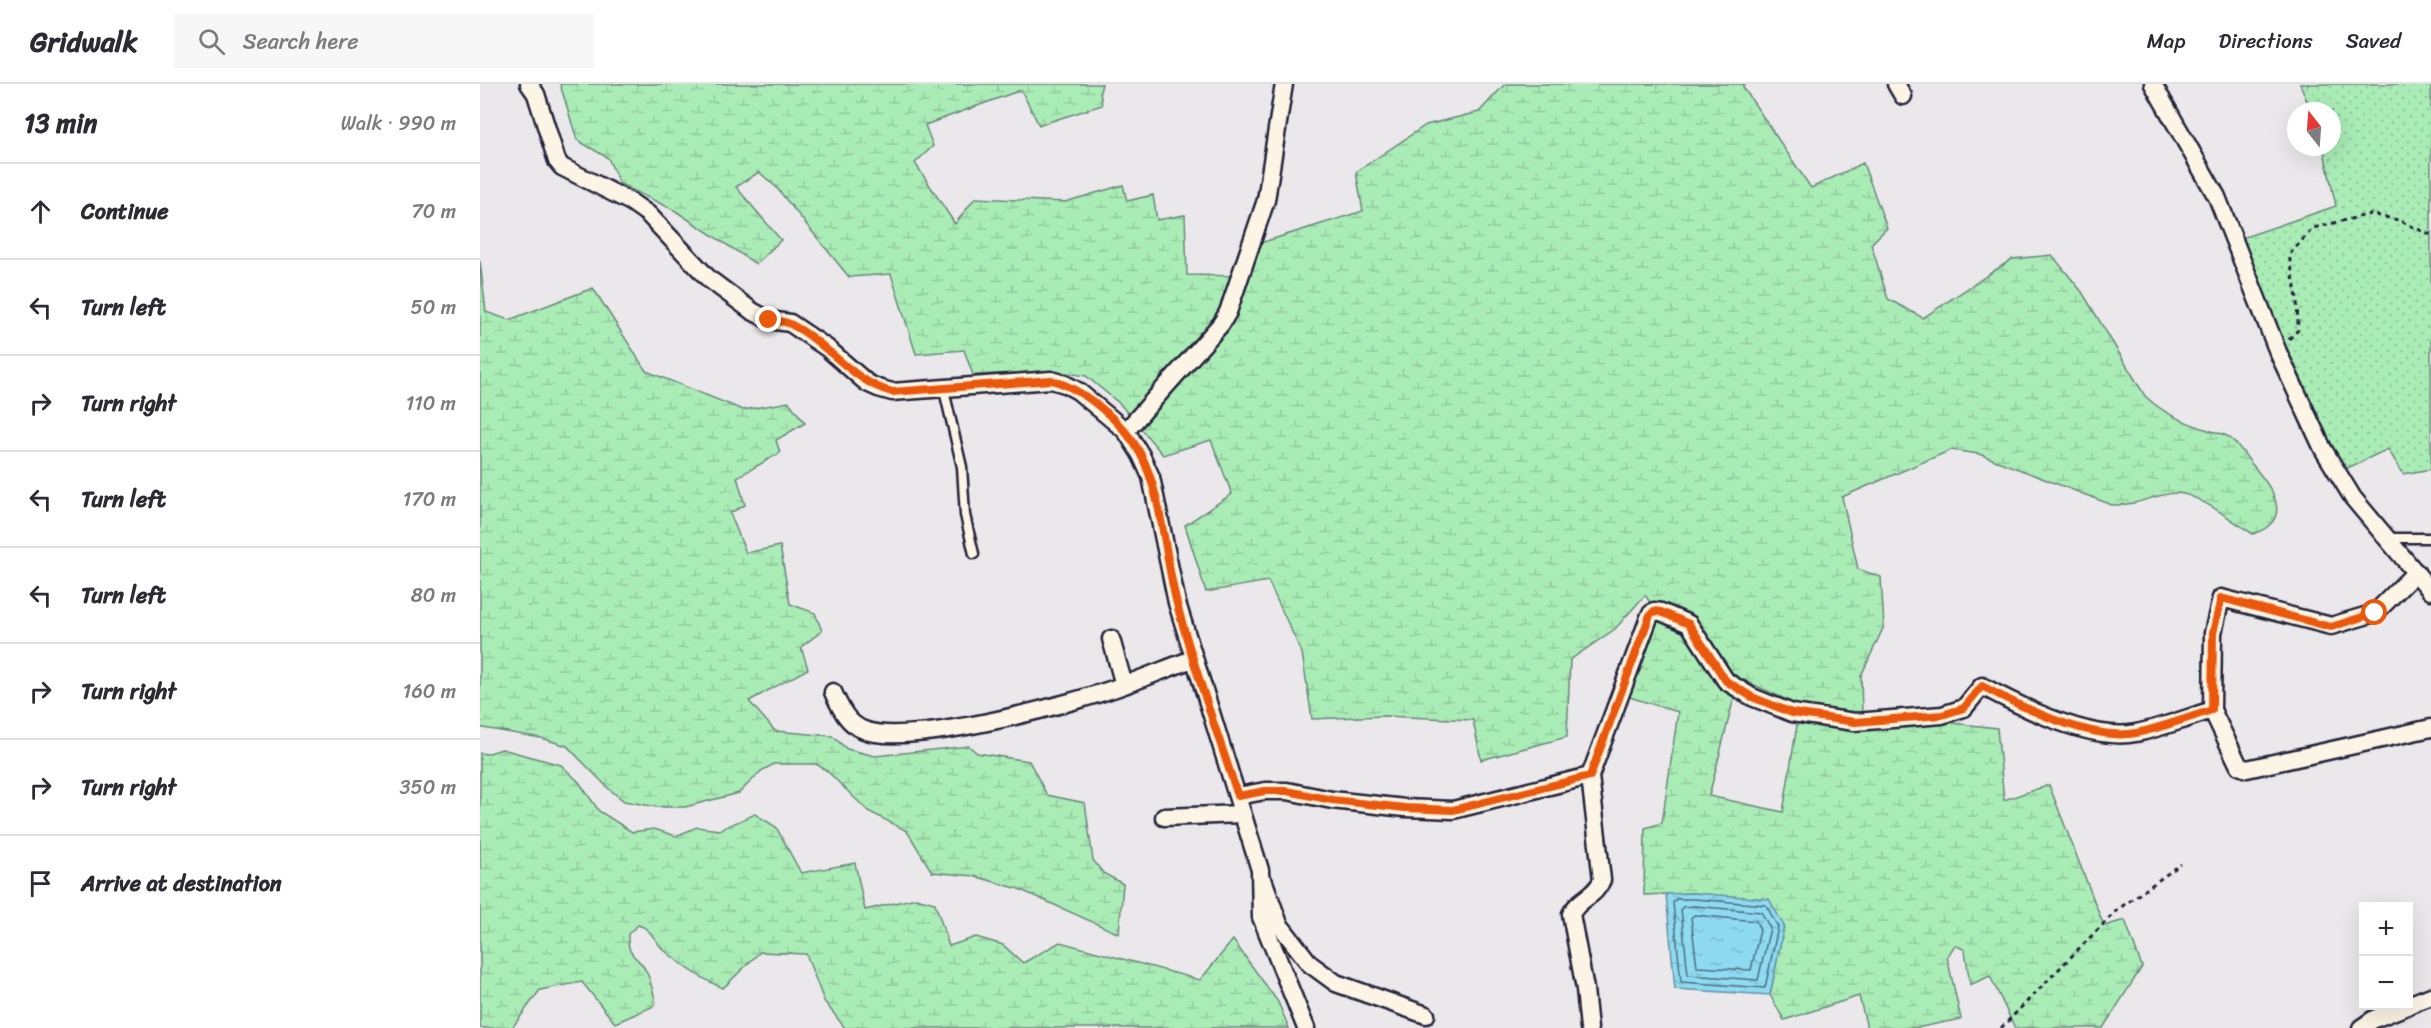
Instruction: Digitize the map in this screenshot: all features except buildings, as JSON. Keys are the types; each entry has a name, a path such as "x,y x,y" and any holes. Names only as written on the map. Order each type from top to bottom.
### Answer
{"street":[{"path":"529,84 536,94 562,167 631,202 648,214 709,279 752,311 769,320 790,323 827,348 867,383 892,392 1051,380 1077,391 1126,431 1141,455 1150,477 1177,603 1193,659 1279,924 1310,964 1335,983 1426,1015"},
{"path":"1126,431 1221,324 1228,312 1266,200 1284,84"},
{"path":"2153,84 2217,197 2278,352 2323,449 2352,498 2431,591"},
{"path":"2416,572 2375,613 2331,627 2221,598 2213,633 2212,710 2239,766 2247,769 2431,728"},
{"path":"1589,1028 1585,990 1571,914 1576,905 1598,890 1602,880 1590,776 1650,615 1654,611 1689,624 1726,681 1752,697 1792,713 1855,722 1942,715 1964,708 1982,686 2021,707 2108,734 2135,734 2212,710"},
{"path":"1112,639 1124,685"},
{"path":"834,692 841,709 851,723 863,730 879,734 902,735 946,730 1053,706 1124,685 1193,659"},
{"path":"1238,796 1265,791 1287,791 1332,800 1405,808 1453,810 1590,776"},
{"path":"1164,817 1242,814"},
{"path":"1260,870 1261,917 1306,1028"},
{"path":"2413,1003 2431,996"},
{"path":"2361,1028 2374,1019 2396,1010"}],"lane":[{"path":"943,387 962,467 965,515 974,554"},
{"path":"2387,538 2431,538"}],"path":[{"path":"2278,352 2298,330 2297,298 2289,255 2313,228 2371,214 2398,220 2431,235"},
{"path":"2001,1028 2117,910 2181,864"}],"green space":[{"path":"560,84 1102,84 1100,92 1102,105 1039,125 1021,90 925,125 933,146 915,163 955,224 975,198 1065,202 1123,185 1127,201 1153,195 1157,220 1185,215 1187,275 1243,276 1257,244 1363,211 1356,172 1426,125 1479,112 1505,84 1745,84 1743,87 1811,188 1863,163 1887,228 1871,244 1888,299 1923,318 2012,259 2052,255 2082,292 2145,396 2173,416 2230,438 2272,492 2277,511 2274,520 2266,528 2253,534 2194,497 2184,494 2168,494 2130,504 2112,505 1979,454 1951,450 1842,497 1858,569 1881,577 1884,626 1861,676 1862,713 1997,728 2004,800 2049,785 2104,926 2125,920 2142,967 2103,1028 2015,1028 1990,976 1970,985 1965,950 1955,945 1947,957 1961,1019 1916,1028 1867,1028 1859,996 1784,1020 1770,995 1784,926 1694,893 1644,895 1645,828 1662,823 1678,712 1626,696 1654,608 1645,595 1615,629 1570,660 1567,737 1481,760 1473,720 1384,716 1312,719 1302,653 1268,581 1206,592 1185,525 1232,494 1211,440 1163,455 1120,404 1086,376 1054,371 973,375 964,350 916,354 891,274 849,277 776,187 759,172 736,187 781,240 756,264 674,210 620,184 608,158 577,140","holes":["1739,678 1800,706 1783,812 1709,796"]},
{"path":"2300,84 2431,84 2431,469 2403,474 2388,449 2337,473 2233,241 2336,206 2325,156 2341,156 2341,102 2307,102"},
{"path":"480,261 486,312 509,320 593,288 646,371 743,410 789,402 805,423 776,440 780,453 737,477 745,505 730,513 746,553 780,546 790,604 815,613 822,631 801,647 808,669 749,701 775,731 832,736 847,749 875,756 969,746 977,753 1029,761 1047,795 1085,803 1093,860 1103,873 1123,884 1119,934 1019,889 974,876 932,872 907,831 868,811 826,770 816,764 774,764 761,771 739,793 685,807 657,807 624,801 567,746 541,738 480,726"},
{"path":"502,749 561,765 579,782 599,811 632,832 654,829 676,836 697,827 719,830 755,814 776,827 801,873 855,863 865,910 916,898 935,903 949,946 976,937 1003,945 1023,963 1060,942 1200,980 1233,940 1278,1002 1289,1028 845,1028 824,1001 806,954 760,952 723,988 685,967 664,950 650,932 638,925 628,934 629,948 648,975 656,1003 654,1006 615,1023 582,982 540,990 512,1028 480,1028 480,753 486,754"}],"water":[{"path":"1694,893 1769,899 1784,926 1770,995 1675,989 1666,894"}],"route":[{"path":"769,320 790,323 827,348 867,383 878,388 892,392 1051,380 1077,391 1126,431 1141,455 1150,477 1177,603 1238,796 1265,791 1287,791 1332,800 1405,808 1453,810 1590,776 1650,615 1654,611 1689,624 1726,681 1752,697 1792,713 1855,722 1942,715 1964,708 1982,686 2021,707 2108,734 2135,734 2212,710 2213,633 2221,598 2331,627 2375,613"}]}
